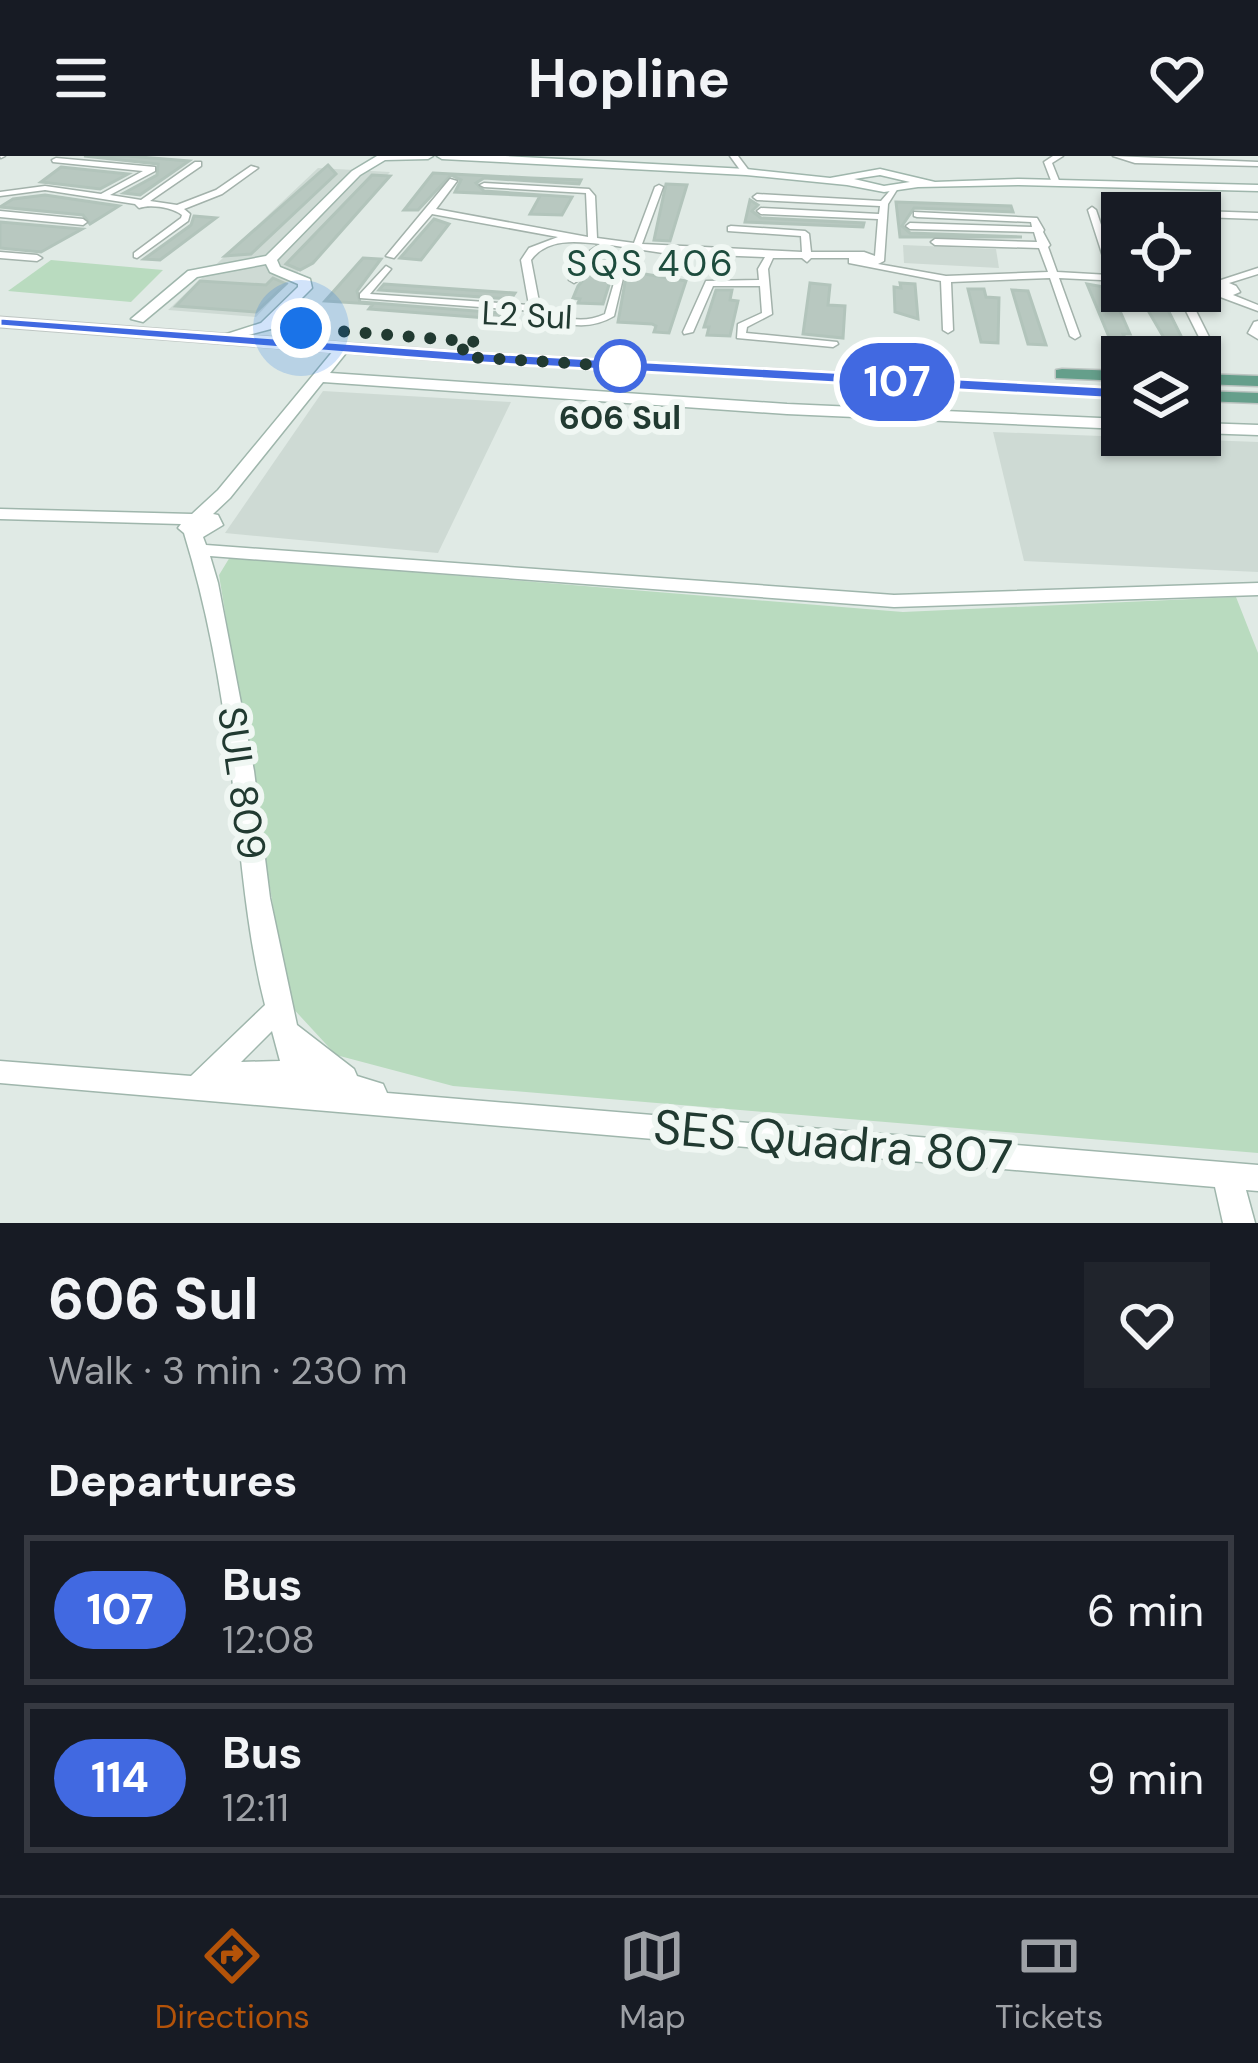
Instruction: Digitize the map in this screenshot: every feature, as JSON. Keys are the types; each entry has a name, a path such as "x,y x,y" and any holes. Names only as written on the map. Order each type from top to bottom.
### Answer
{"main road":[{"name":"L2 Sul","path":"0,306 431,338 472,350"},
{"path":"6,323 30,316 25,309"},
{"path":"46,325 51,316 68,313"},
{"name":"L2 Sul","path":"6,323 414,353 472,350 909,375 1101,376"},
{"path":"414,353 431,348 431,338"},
{"name":"L2 Sul","path":"909,375 998,387 1101,392"},
{"path":"1221,380 1258,381"},
{"path":"1221,397 1258,398"}],"street":[{"path":"356,173 356,157 428,156"},
{"path":"442,156 723,171 739,164 797,177 840,180 873,188 887,197"},
{"path":"1056,183 1048,162 1060,156"},
{"path":"1117,156 1135,161 1258,164"},
{"path":"139,319 193,274 269,260 356,173 385,157"},
{"path":"870,172 881,158 898,174"},
{"path":"56,160 152,169 101,197"},
{"path":"139,205 198,164"},
{"path":"0,194 45,188 178,208 219,192 254,169"},
{"path":"840,180 870,172 921,182 1258,188"},
{"path":"391,256 453,181"},
{"path":"758,197 864,203 921,182"},
{"path":"484,185 589,191 593,197 588,224 593,239"},
{"path":"637,247 659,188"},
{"path":"879,260 887,197"},
{"path":"863,218 859,211 864,203"},
{"path":"137,255 185,219 178,208"},
{"path":"1092,210 1101,234"},
{"path":"430,211 562,239 776,258 879,260 922,276"},
{"path":"760,212 863,218 881,226"},
{"path":"0,214 82,222"},
{"path":"917,214 1034,220 1076,336"},
{"path":"1221,215 1258,216"},
{"path":"858,260 881,226"},
{"path":"910,226 1040,230"},
{"path":"731,229 802,233 807,236 807,258"},
{"path":"535,308 526,260 536,233"},
{"path":"532,250 562,239"},
{"path":"574,280 587,257 609,242"},
{"path":"935,242 1045,245"},
{"path":"0,255 37,258"},
{"path":"776,258 765,278 767,314 742,326 741,336 833,344"},
{"path":"218,339 266,326 306,284 272,267 269,260"},
{"path":"858,260 946,279 1101,277"},
{"path":"355,307 386,268"},
{"path":"231,270 287,274"},
{"path":"1221,285 1258,272"},
{"path":"1235,290 1258,272"},
{"path":"363,296 535,308 558,320 598,322 609,316 621,276"},
{"path":"688,332 709,283 765,278"},
{"path":"946,279 948,330"},
{"path":"1221,289 1235,290 1258,308 1221,292"},
{"path":"1258,324 1253,333 1258,336"},
{"name":"SUL 809","path":"300,1083 278,1013 202,535 224,494 344,347"},
{"path":"320,377 787,409 1101,423"},
{"path":"998,387 1004,419"},
{"path":"1221,429 1258,430"},
{"path":"0,514 154,519 224,494"},
{"path":"154,519 202,535"},
{"path":"130,520 202,535 894,602 1258,589"},
{"path":"192,1082 278,1013 336,1072 365,1090"},
{"name":"SUL 809","path":"260,1080 278,1013"},
{"name":"SES Quadra 807","path":"0,1072 300,1083 365,1090 407,1104"},
{"name":"SES Quadra 807","path":"300,1083 407,1104 1243,1177"},
{"path":"1239,1223 1243,1177"}],"shaded area":[{"path":"318,168 390,172 256,317 168,310"},
{"path":"903,245 996,249 999,268 904,263"},
{"path":"323,391 511,402 438,553 225,533"},
{"path":"993,432 1101,436 1101,456 1221,456 1221,441 1258,442 1258,572 1024,561"}],"green space":[{"path":"51,260 163,270 131,302 8,291"},
{"path":"230,557 903,612 1236,597 1258,653 1258,1153 453,1086 336,1055 289,1004 219,575"}],"building":[{"path":"84,156 189,161 140,195 124,193 157,175 158,164"},
{"path":"328,165 336,174 251,254 225,256"},
{"path":"61,167 128,174 100,189 41,182"},
{"path":"433,173 581,180 579,184 484,178 476,183 484,191 572,197 562,215 530,214 540,196 455,192 461,180 451,175 418,210 404,210"},
{"path":"372,175 390,176 313,263 300,270 286,264"},
{"path":"666,184 687,185 670,241 654,240"},
{"path":"45,195 119,206 90,224 83,215 0,207 13,199"},
{"path":"750,200 758,205 752,211 761,218 864,223 863,227 745,222"},
{"path":"896,202 1011,206 1013,212 914,208 902,226 910,233 1022,237 900,237"},
{"path":"194,216 216,218 160,260 144,259 191,225"},
{"path":"434,219 449,224 421,260 400,258"},
{"path":"0,222 82,229 41,252 0,248"},
{"path":"604,255 612,256 609,264 616,264 613,270 618,271 612,275 603,304 578,303 580,299 573,298 578,286"},
{"path":"363,258 381,259 357,291 360,302 502,313 499,319 325,301"},
{"path":"627,271 686,281 669,333 654,332 652,324 618,322"},
{"path":"273,278 286,284 256,312 176,306 200,281 266,285"},
{"path":"810,283 830,285 828,305 845,306 843,338 803,334"},
{"path":"900,283 915,284 918,319 895,312 894,287 901,288"},
{"path":"384,284 515,293 511,299 379,290"},
{"path":"1087,284 1101,286 1101,312 1120,312 1130,334 1109,336"},
{"path":"968,289 984,289 986,297 999,298 998,343 981,342"},
{"path":"716,290 732,290 730,300 738,301 730,336 707,335 709,327 704,327"},
{"path":"1012,290 1028,291 1046,345 1028,344"},
{"path":"1149,312 1169,312 1181,336 1163,336"}],"bus line":[{"name":"107","path":"0,322 465,357 1101,392"}],"place":[{"name":"606 Sul","path":"620,366"}],"district":[{"name":"SQS 406","path":"651,263"}],"route":[{"path":"301,328 478,342 462,350 465,357 634,367 620,366"}]}
